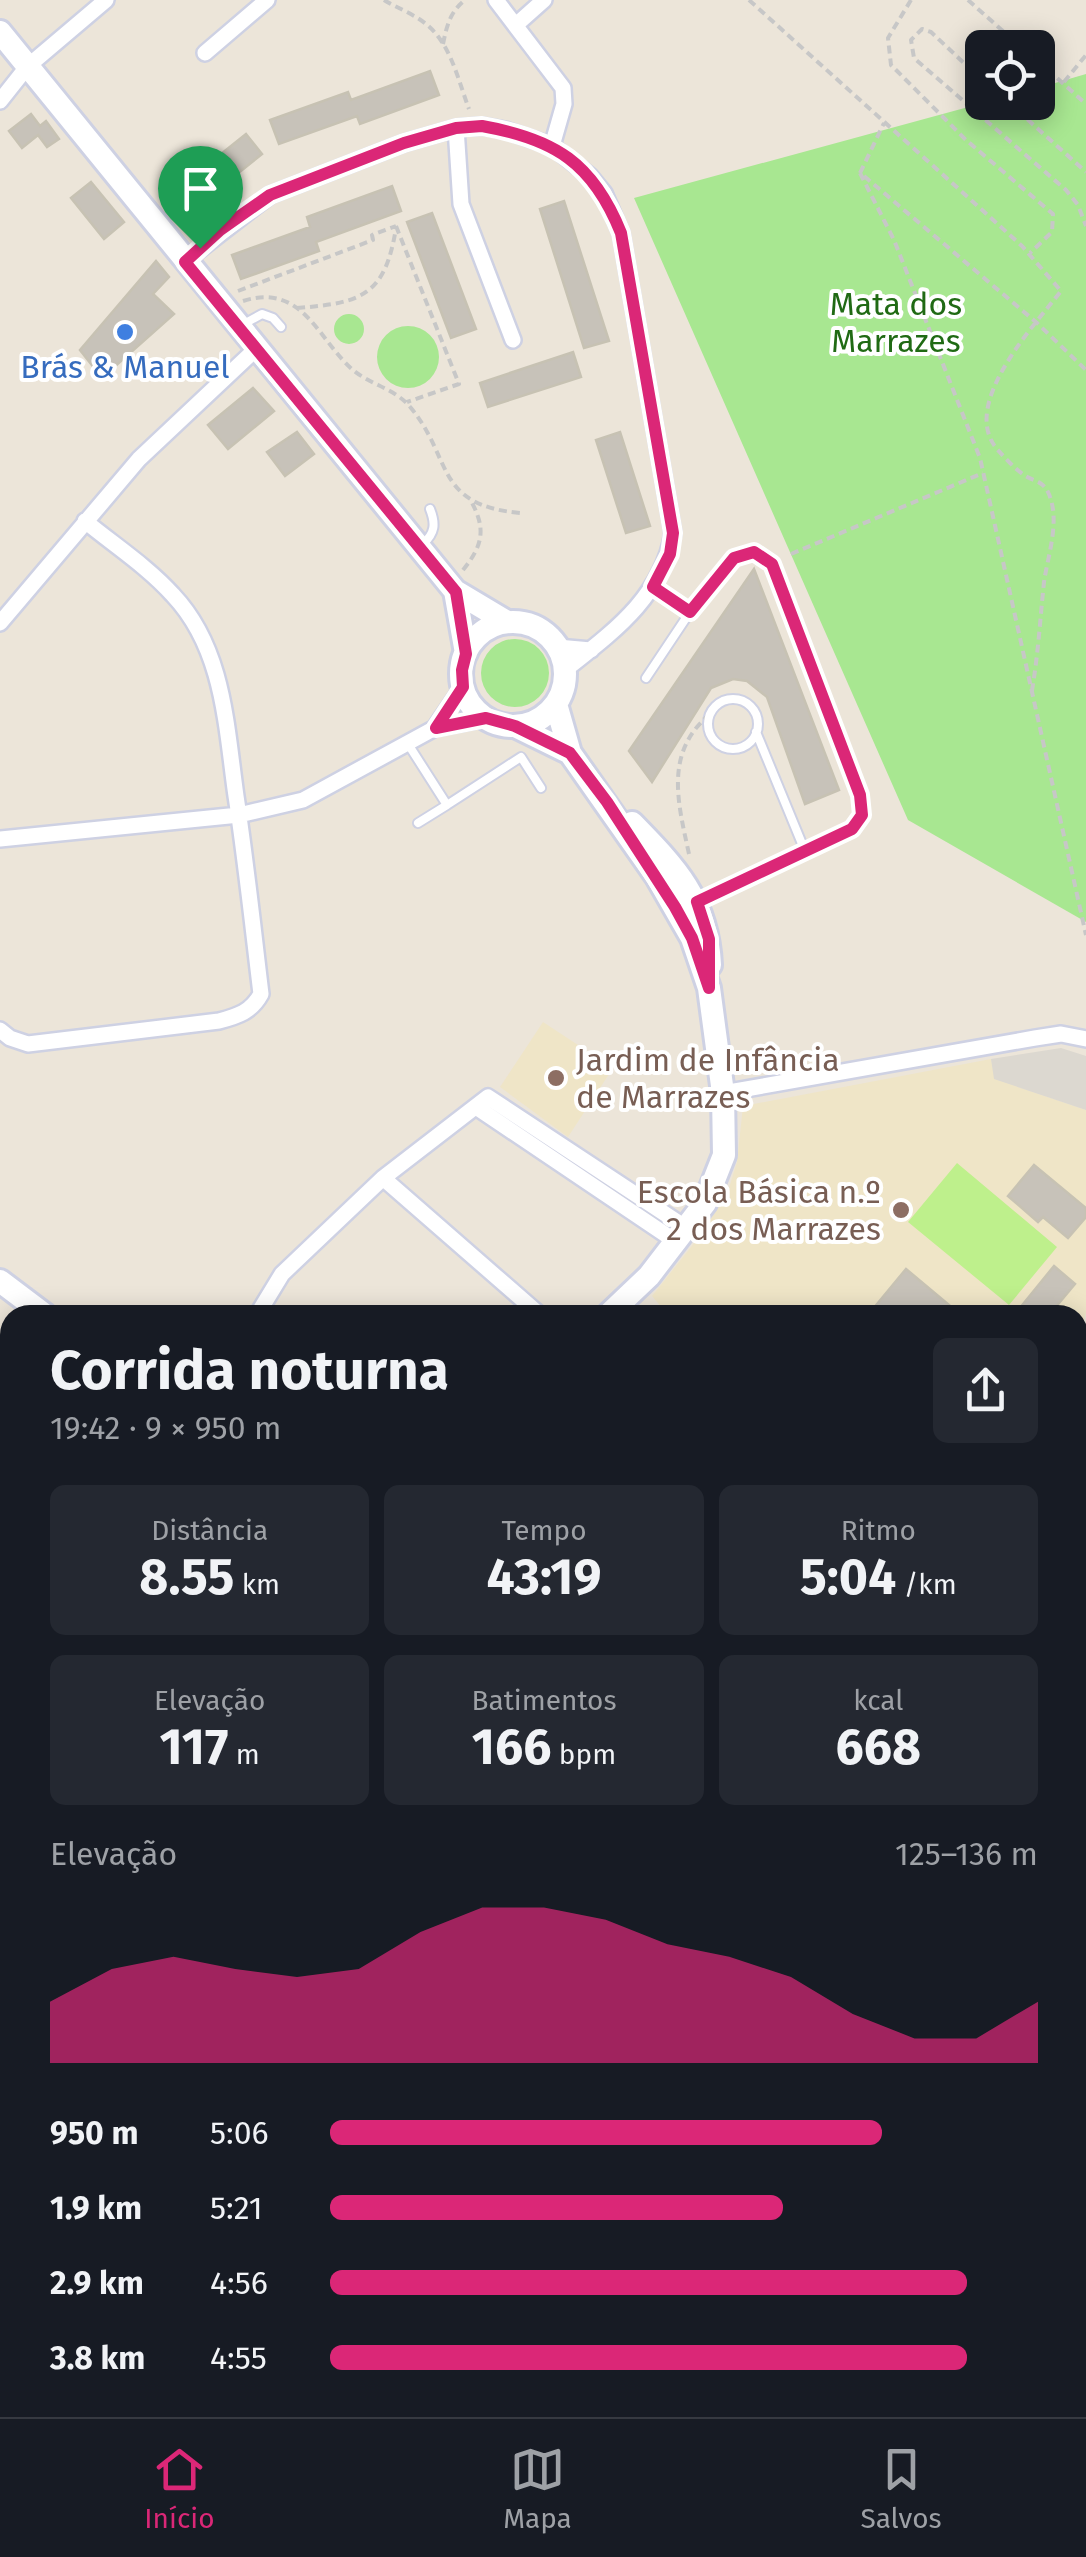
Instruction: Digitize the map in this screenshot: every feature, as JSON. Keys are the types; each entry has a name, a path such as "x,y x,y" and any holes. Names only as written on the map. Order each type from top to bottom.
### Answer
{"main road":[{"path":"0,32 420,547 508,622 536,627 558,647 565,670 556,704 542,718 515,726"},
{"path":"458,582 466,654 463,687 468,700 486,718 515,726 570,753"},
{"path":"466,654 482,632 508,622"},
{"path":"556,704 570,753 709,939 709,988 723,1093 725,1139 720,1170 706,1202 683,1236 617,1305"},
{"path":"0,1281 32,1305"}],"street":[{"path":"0,100 26,67 106,0"},
{"path":"205,53 267,0"},
{"path":"496,0 563,88 564,104 552,146"},
{"path":"517,24 544,0"},
{"path":"456,128 461,204 513,340"},
{"path":"185,262 220,230 270,195 404,143 456,128 506,130 552,146 576,162 597,185 621,233 673,533 670,554 653,587 621,626 565,670"},
{"path":"0,623 139,459 256,348"},
{"path":"0,1030 28,1044 219,1021 254,1006 261,994 222,694 203,638 173,594 85,521"},
{"path":"558,647 591,650"},
{"path":"436,728 463,687"},
{"path":"0,839 239,816 303,800 436,728 486,718"},
{"path":"723,1093 1035,1038 1062,1034 1086,1039"},
{"path":"263,1305 282,1274 383,1178 488,1096 683,1236"},
{"path":"383,1178 529,1305"}],"lane":[{"path":"239,327 262,314 273,318 280,327"},
{"path":"420,547 432,536 435,520 430,509"},
{"path":"646,678 690,612 734,558 754,552 772,564 862,805 859,823 852,829 686,904"},
{"path":"653,587 690,612"},
{"path":"756,732 742,747 726,748 709,731 710,714 728,699 744,701 756,713 756,732 805,852"},
{"path":"408,744 447,805"},
{"path":"418,824 521,757 541,788"}],"path":[{"path":"384,0 424,22 443,44 475,126"},
{"path":"443,44 448,20 465,0"},
{"path":"749,0 1028,254 1062,291 1005,362 990,400 987,425 992,444 1050,494 1053,540 1031,696"},
{"path":"911,0 888,38 891,65 966,140 1053,214 1052,232 1028,254"},
{"path":"968,0 1002,30"},
{"path":"965,64 932,32 922,29 911,40 914,58 965,102"},
{"path":"1062,84 1086,55"},
{"path":"1055,78 1086,104"},
{"path":"985,120 1066,190 1078,205 1086,226"},
{"path":"1028,120 1086,172"},
{"path":"860,173 884,122"},
{"path":"860,173 1037,323 1086,370"},
{"path":"860,173 894,240 983,473 1086,935"},
{"path":"396,226 372,235 374,240 235,292 244,301 267,298 297,308 316,324 352,370 407,402 420,418 444,472 470,499 483,526 478,552 458,582"},
{"path":"297,308 354,298 379,281 390,260 396,226"},
{"path":"396,226 459,384 407,402"},
{"path":"791,554 983,473"},
{"path":"470,499 495,510 520,513"},
{"path":"690,859 680,814 678,773 686,738 710,714"}],"shaded area":[{"name":"Jardim de Infância de Marrazes","path":"543,1022 613,1068 568,1137 500,1087"},
{"path":"1061,1048 1086,1056 1086,1110 994,1079 991,1059"},
{"name":"Escola Básica n.º 2 dos Marrazes","path":"991,1059 995,1079 1086,1110 1086,1305 660,1305 652,1296 703,1232 729,1188 737,1162 743,1106"}],"green space":[{"name":"Mata dos Marrazes","path":"1086,74 1086,922 908,820 634,198 965,108 965,120 1055,120 1055,83"},
{"path":"349,314 360,318 364,329 360,340 349,344 338,340 334,329 338,318"},
{"path":"408,326 430,335 439,357 430,379 408,388 386,379 377,357 386,335"},
{"path":"515,639 539,649 549,673 539,697 515,707 491,697 481,673 491,649"},
{"path":"957,1163 1057,1247 1009,1305 908,1222"}],"building":[{"path":"430,71 439,95 360,124 357,116 279,144 270,120 348,92 351,100"},
{"path":"31,114 40,126 46,121 59,139 47,147 38,135 22,148 9,131"},
{"path":"246,134 262,154 197,206 181,186"},
{"path":"91,182 124,222 104,239 71,198"},
{"path":"392,186 401,211 316,242 319,251 241,279 232,255 310,227 307,217"},
{"path":"564,201 609,341 584,348 540,209"},
{"path":"432,213 476,329 451,338 407,222"},
{"name":"Brás & Manuel","path":"156,261 169,277 153,294 174,314 102,378 80,350"},
{"path":"573,352 581,377 488,407 480,383"},
{"path":"253,388 274,411 228,449 208,425"},
{"path":"297,432 314,454 285,476 267,452"},
{"path":"620,432 650,526 626,533 596,440"},
{"path":"754,569 839,790 805,804 767,697 747,681 733,679 711,688 652,782 629,751"},
{"path":"1034,1165 1086,1208 1086,1217 1068,1238 1043,1217 1038,1222 1008,1196"},
{"path":"1054,1266 1075,1284 1057,1305 1022,1305"},
{"path":"906,1269 949,1305 876,1305"}],"place":[{"name":"Brás & Manuel","path":"125,332"},
{"name":"Jardim de Infância de Marrazes","path":"556,1078"},
{"name":"Escola Básica n.º 2 dos Marrazes","path":"901,1210"}],"route":[{"path":"482,126 506,130 552,146 576,162 604,194 621,233 673,533 670,554 653,587 690,612 734,558 754,552 772,564 862,805 859,823 852,829 697,902 709,939 709,988 692,938 675,907 570,753 515,726 486,718 436,728 463,687 466,654 456,592 185,262 200,248 270,195 404,143 456,128 482,126"}]}
